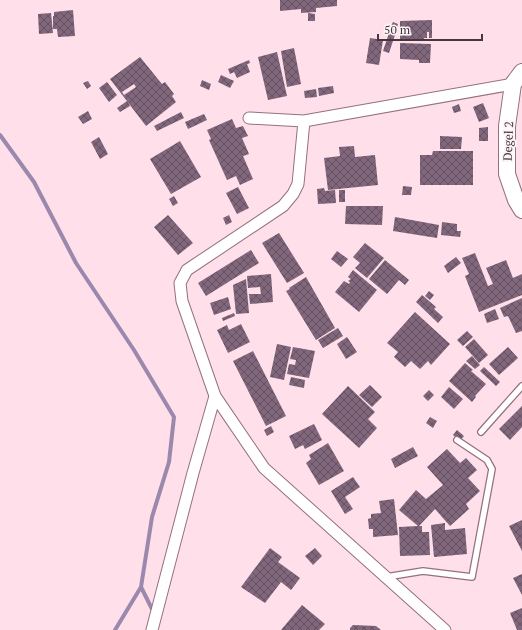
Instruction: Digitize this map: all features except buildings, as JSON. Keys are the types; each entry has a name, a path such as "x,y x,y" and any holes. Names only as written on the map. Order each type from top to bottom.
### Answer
{"street":[{"path":"249,118 304,121 517,78"},
{"name":"Degel 2","path":"517,78 508,126 507,174 516,200 522,210"},
{"path":"304,121 298,184 293,194 282,206 187,270 180,282 182,300 215,396 264,468 445,630"},
{"path":"152,630 193,473 215,396"}],"lane":[{"path":"481,432 522,386"},
{"path":"385,577 422,571 472,577 492,469 487,460 457,440"}],"waterway":[{"path":"0,135 34,182 76,263 134,350 174,417 169,462 152,517 141,587 115,630"},
{"path":"141,587 154,613"}]}
